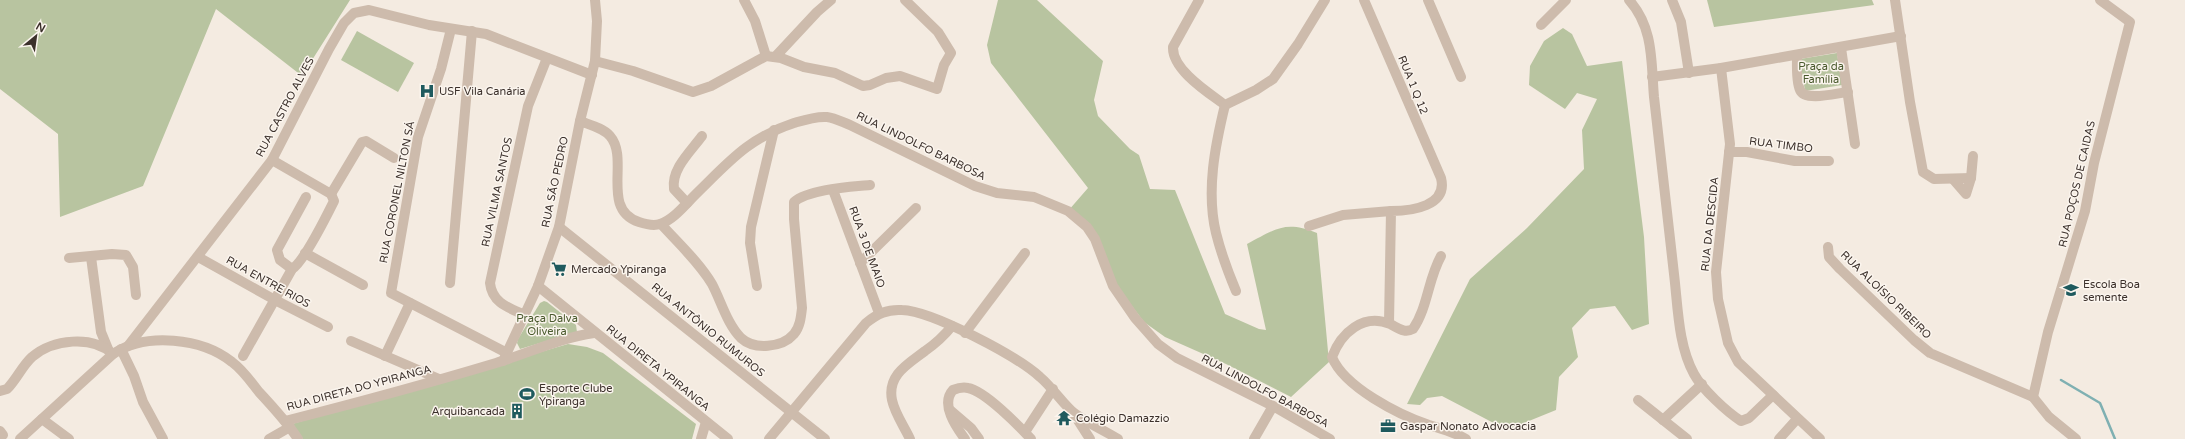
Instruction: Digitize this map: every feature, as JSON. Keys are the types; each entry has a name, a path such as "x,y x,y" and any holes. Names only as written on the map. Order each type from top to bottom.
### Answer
{"street":[{"name":"RUA SÃO PEDRO","path":"505,357 538,286 559,227 580,121 595,61 597,21 596,0"},
{"path":"744,0 755,21 770,57"},
{"path":"595,61 633,71 693,92 711,86 770,57 831,0"},
{"path":"770,57 804,67 835,73 863,86 870,86 886,78 900,76 935,90 940,85 944,65 951,53 938,32 905,0"},
{"path":"1199,0 1173,47 1174,56 1189,77 1225,105"},
{"path":"1225,105 1256,90 1273,79 1298,44 1325,0"},
{"name":"RUA 1 Q 12","path":"1364,0 1441,178 1442,192 1434,201 1410,210 1391,211"},
{"path":"1428,0 1461,77"},
{"path":"1541,25 1566,0"},
{"path":"1629,0 1639,14 1646,29 1651,47 1652,77 1682,333 1687,357 1694,375 1741,421 1749,418 1773,395"},
{"path":"1672,0 1681,22 1689,73"},
{"path":"1895,0 1922,168 1929,178 1971,178"},
{"name":"RUA POÇOS DE CAIDAS","path":"2033,397 2048,332 2085,211 2094,163 2130,22 2100,0"},
{"name":"RUA CASTRO ALVES","path":"118,350 198,257 272,160 329,49 344,23 354,13 369,10 451,29"},
{"path":"451,29 472,31 505,41 592,75"},
{"name":"RUA CORONEL NILTON SÁ","path":"410,303 392,295 392,284 418,137 441,69 451,29"},
{"path":"450,283 472,31"},
{"path":"1652,77 1689,73 1796,56 1901,36"},
{"path":"1842,48 1855,144"},
{"path":"1796,56 1800,89 1803,94 1811,97 1848,92"},
{"name":"RUA VILMA SANTOS","path":"525,315 498,302 491,291 490,283 528,106 547,58"},
{"name":"RUA DA DESCIDA","path":"1721,68 1729,152 1716,272 1723,325 1728,343 1738,362 1820,439"},
{"path":"1225,105 1214,161 1212,196 1216,232 1236,292"},
{"name":"RUA LINDOLFO BARBOSA","path":"661,224 687,203 746,146 774,130 812,118 835,119 876,136 981,188 997,193 1034,197 1068,211 1087,227 1095,239 1113,286 1135,318 1158,344 1176,358 1273,406 1311,435 1330,439"},
{"path":"580,121 601,129 613,141 617,162 619,197 626,214 640,222 661,224 706,274 737,334 748,343 766,346 776,344 790,338 797,329 800,320 802,308 793,206 794,202 802,198 833,190 870,185"},
{"path":"757,286 750,242 750,228 774,130"},
{"path":"687,203 674,189 675,176 679,167 702,136"},
{"path":"332,194 362,142 366,141 394,158"},
{"name":"RUA TIMBO","path":"1729,152 1746,152 1795,161 1829,161"},
{"path":"1953,179 1966,194 1971,178 1972,156"},
{"path":"243,356 292,269 298,265 305,253 334,200 332,194 272,160"},
{"name":"RUA 3 DE MAIO","path":"833,190 878,313"},
{"path":"292,269 280,260 277,250 306,197"},
{"path":"860,263 916,208"},
{"path":"1309,226 1343,215 1391,211 1389,324"},
{"name":"RUA ANTÔNIO RUMUROS","path":"559,227 825,439"},
{"name":"RUA ALOÍSIO RIBEIRO","path":"1828,247 1829,257 1840,270 1914,340 1930,352 2033,397 2049,417 2076,439"},
{"path":"305,253 363,285"},
{"path":"965,333 1025,253"},
{"path":"69,258 122,254 130,258 133,267 136,295"},
{"path":"91,256 101,332 118,350 134,376 143,402 163,439"},
{"path":"1441,256 1436,265 1426,302 1413,330 1405,331 1389,324 1372,322 1356,325 1336,347 1332,357 1335,364 1347,378 1385,405 1408,417 1447,429 1466,439"},
{"name":"RUA ENTRE RIOS","path":"198,257 275,300 328,327"},
{"name":"RUA DIRETA YPIRANGA","path":"538,286 594,333 706,422"},
{"path":"385,356 410,303 505,357"},
{"path":"769,439 866,323 878,313 890,310 915,311 952,326 1023,365 1053,388 1073,412 1090,439"},
{"path":"910,439 902,425 892,399 894,381 902,368 938,340 952,326"},
{"name":"RUA DIRETA DO YPIRANGA","path":"118,350 158,341 195,345 220,355 240,369 287,424 439,379 561,340 594,333"},
{"path":"352,341 439,379"},
{"path":"0,390 7,389 31,358 50,346 74,342 96,344 118,350"},
{"path":"20,439 118,350"},
{"path":"1663,420 1702,384"},
{"path":"965,439 949,409 950,393 957,389 970,388 993,403 1028,435 1053,388"},
{"path":"1638,400 1687,439"},
{"path":"1254,439 1273,406"},
{"path":"949,409 970,428 978,439"},
{"path":"1073,412 1118,439"},
{"path":"42,419 70,439"},
{"path":"1779,439 1797,419"},
{"path":"701,439 706,422 728,439"},
{"path":"269,439 287,424 298,439"},
{"path":"1082,427 1099,439"}],"green space":[{"path":"0,0 350,0 302,76 216,9 143,186 60,217 58,134 0,89"},
{"path":"998,0 1037,0 1103,61 1094,100 1098,116 1130,149 1139,155 1150,189 1175,190 1225,314 1259,329 1266,330 1247,244 1273,230 1281,228 1297,227 1317,233 1329,362 1291,397 1226,364 1165,337 1144,322 1106,272 1092,234 1068,211 1088,188 991,63 987,45"},
{"path":"1707,0 1872,0 1874,5 1714,27"},
{"path":"1563,28 1572,34 1587,66 1622,61 1644,237 1649,324 1632,330 1615,306 1590,309 1572,328 1578,357 1559,377 1556,410 1507,430 1442,396 1427,398 1420,405 1407,404 1470,279 1527,228 1584,169 1582,130 1597,99 1577,93 1565,109 1529,85 1530,66 1544,41"},
{"path":"357,31 414,63 398,92 341,60"},
{"name":"Praça da Família","path":"1837,53 1842,85 1805,91 1800,59"},
{"name":"Praça Dalva Oliveira","path":"544,301 576,325 577,332 520,349 517,343 518,339 540,303"},
{"name":"Esporte Clube Ypiranga","path":"568,344 587,347 603,353 696,424 692,439 303,439 292,424"}],"waterway":[{"path":"2061,380 2100,403 2115,439"}],"place":[{"name":"USF Vila Canária","path":"427,91"},
{"name":"Mercado Ypiranga","path":"559,269"},
{"name":"Escola Boa semente","path":"2071,290"},
{"name":"Esporte Clube Ypiranga","path":"527,394"},
{"name":"Arquibancada","path":"517,411"},
{"name":"Colégio Damazzio","path":"1064,418"},
{"name":"Gaspar Nonato Advocacia","path":"1388,426"}]}
